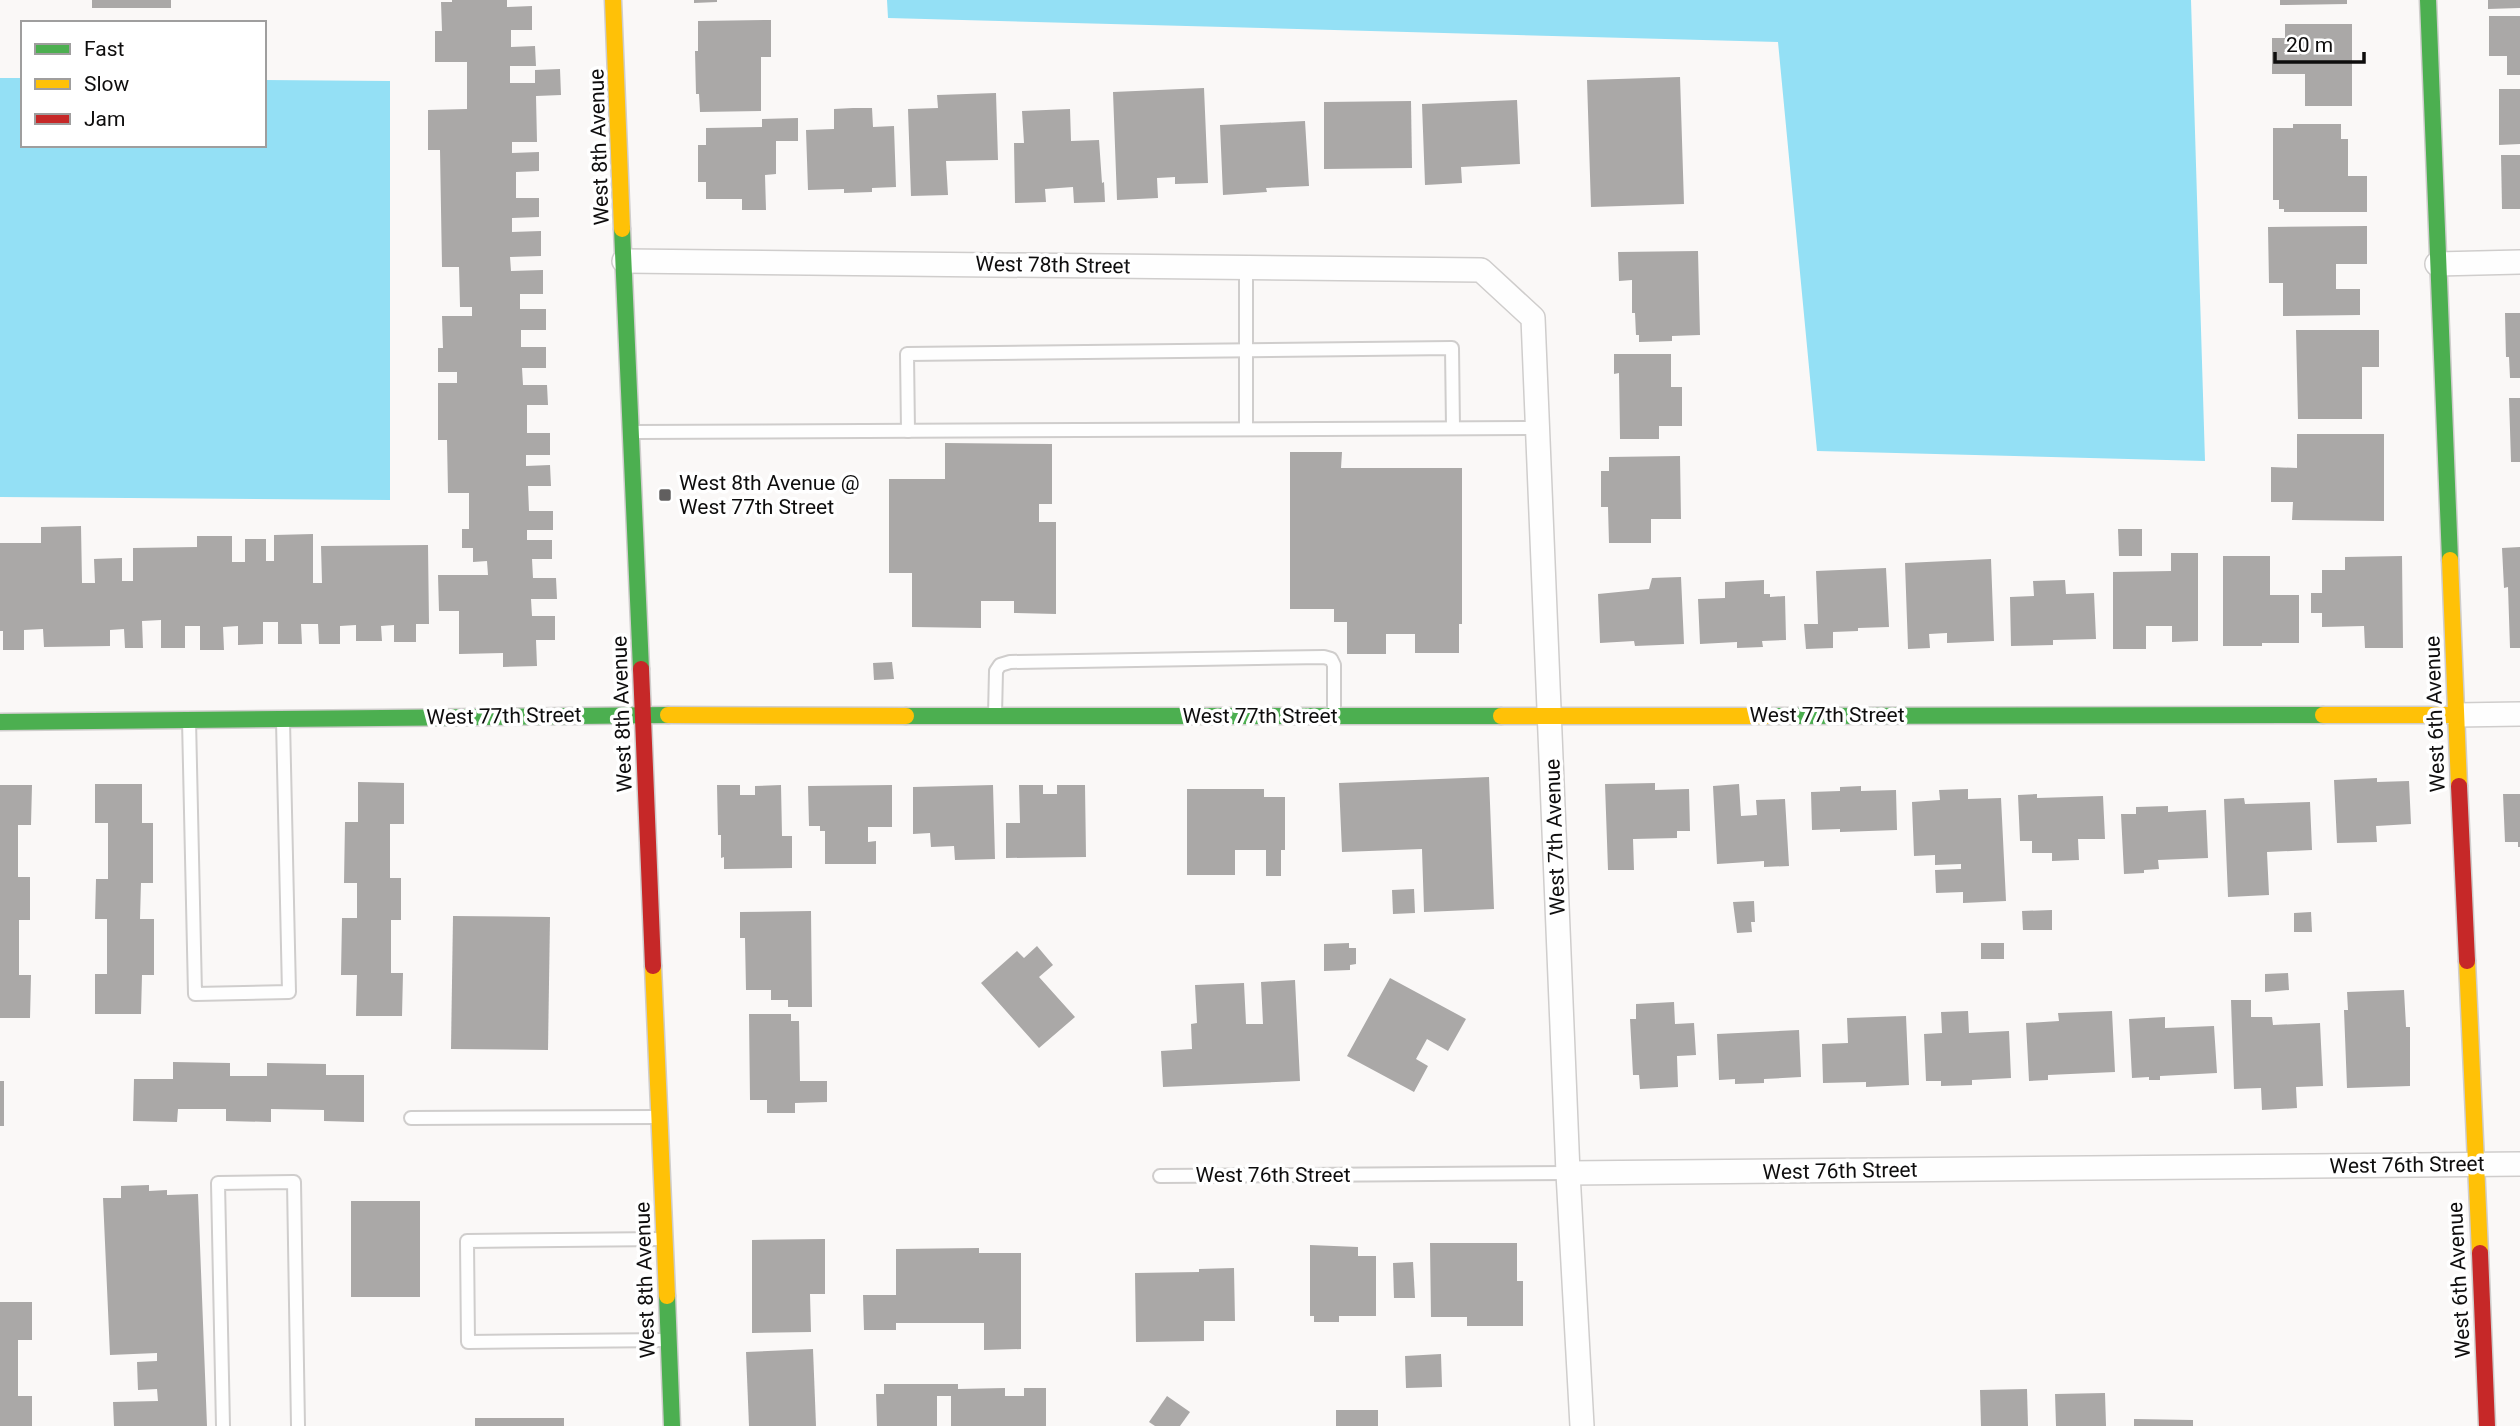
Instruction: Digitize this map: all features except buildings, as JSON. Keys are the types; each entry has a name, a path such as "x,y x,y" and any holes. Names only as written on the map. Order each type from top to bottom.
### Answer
{"street":[{"name":"West 8th Avenue","path":"613,0 672,1426"},
{"name":"West 6th Avenue","path":"2428,0 2487,1426"},
{"name":"West 78th Street","path":"624,261 1481,270"},
{"path":"2437,264 2520,262"},
{"name":"West 7th Avenue","path":"1481,270 1533,318 1582,1426"},
{"name":"West 77th Street","path":"0,722 643,715 995,717 2520,714"},
{"name":"West 76th Street","path":"1569,1173 2520,1164"}],"lane":[{"path":"1246,267 1246,429"},
{"path":"908,431 907,354 1452,348 1452,428"},
{"path":"631,432 1539,428"},
{"path":"995,717 996,671 1000,665 1010,662 1324,657 1331,659 1334,665 1334,716"},
{"path":"189,720 195,994 289,992 283,719"},
{"path":"411,1118 660,1117"},
{"name":"West 76th Street","path":"1160,1176 1569,1173"},
{"path":"223,1426 218,1183 294,1182 298,1426"},
{"path":"664,1239 467,1241 468,1342 668,1340"}],"water":[{"path":"887,0 2191,0 2205,461 1817,451 1778,42 888,18"},
{"path":"0,78 21,78 21,147 266,147 266,80 390,81 390,500 0,497"}],"traffic: fast":[{"path":"2428,0 2450,560"},
{"path":"622,229 641,669"},
{"path":"0,722 668,715"},
{"path":"1769,716 2323,715"},
{"path":"906,716 1501,716"},
{"path":"667,1296 672,1426"}],"traffic: slow":[{"path":"613,0 622,229"},
{"path":"2450,560 2459,786"},
{"path":"668,715 906,716"},
{"path":"2323,715 2456,715"},
{"path":"1501,716 1769,716"},
{"path":"2467,961 2480,1253"},
{"path":"653,966 667,1296"}],"traffic: jam":[{"path":"641,669 653,966"},
{"path":"2459,786 2467,961"},
{"path":"2480,1253 2487,1426"}],"place":[{"name":"West 8th Avenue @ West 77th Street","path":"665,495"}]}
